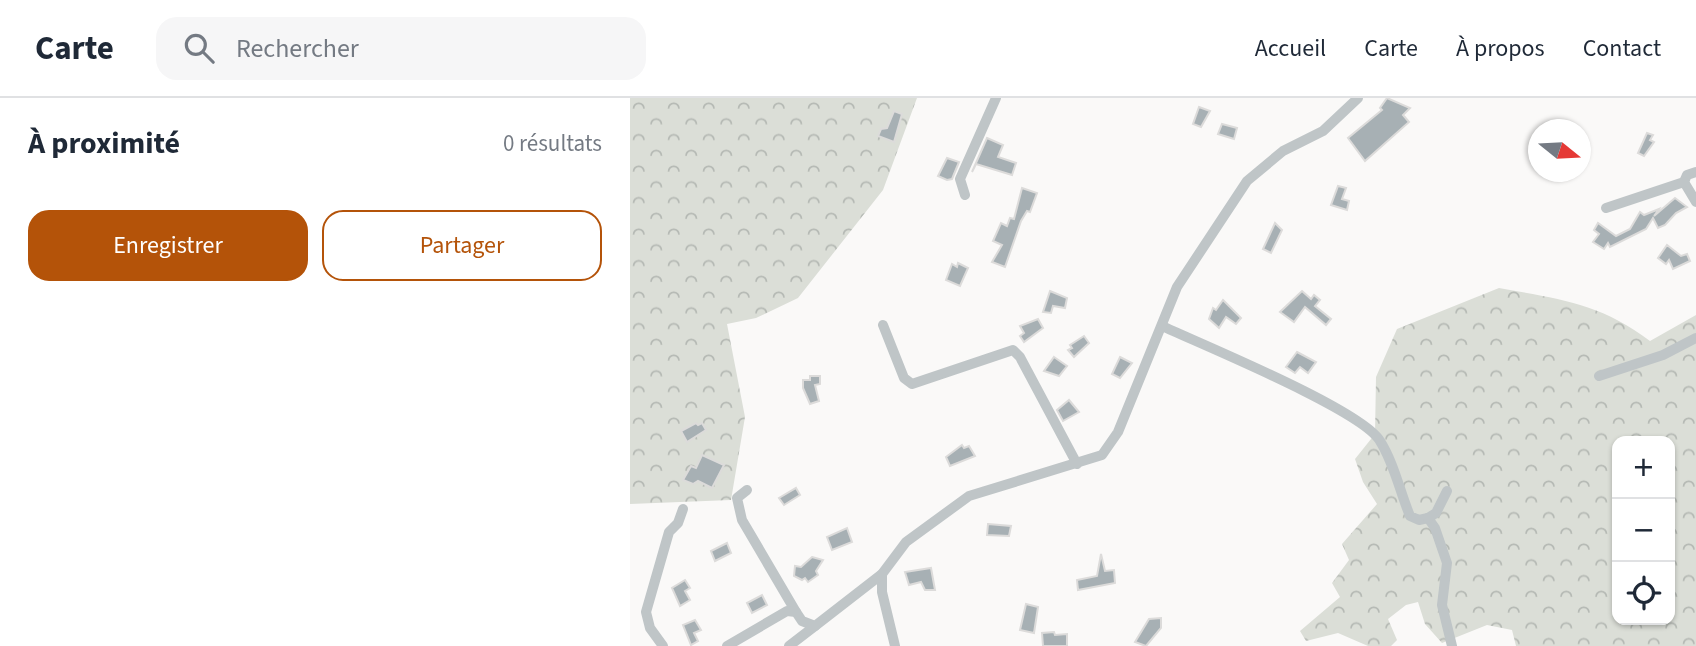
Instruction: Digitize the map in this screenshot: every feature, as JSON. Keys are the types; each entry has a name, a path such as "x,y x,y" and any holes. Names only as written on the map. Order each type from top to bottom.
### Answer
{"street":[{"path":"965,195 960,179 996,98"},
{"path":"789,646 882,574 906,542 970,496 1102,455 1112,443 1177,286 1247,181 1283,151 1323,131 1358,98"},
{"path":"1606,208 1684,182 1687,175 1696,172"},
{"path":"1684,182 1696,202"},
{"path":"883,325 904,378 912,384 1013,350 1020,357 1077,464"},
{"path":"1162,326 1338,408 1368,427 1381,441 1410,516 1419,520 1436,513 1447,491"},
{"path":"1599,376 1663,355 1696,338"},
{"path":"747,490 737,498 742,520 802,621 815,626"},
{"path":"663,646 650,628 646,612 669,532 678,523 683,509"},
{"path":"1428,518 1435,528 1447,563 1442,605 1452,646"},
{"path":"882,574 882,592 895,646"},
{"path":"727,646 788,611 796,612"}],"green space":[{"path":"630,98 917,98 883,190 798,298 756,318 727,324 745,417 731,500 630,504"},
{"path":"1499,288 1596,310 1632,328 1650,341 1696,315 1696,646 1516,646 1512,630 1487,625 1442,643 1425,624 1418,602 1406,605 1388,619 1397,640 1391,646 1368,646 1338,633 1306,641 1300,631 1340,597 1332,583 1349,560 1342,544 1377,504 1363,482 1355,459 1375,434 1376,377 1397,329"}],"building":[{"path":"1387,98 1410,108 1403,115 1409,122 1365,161 1348,138 1382,110 1380,108"},
{"path":"1199,107 1210,111 1201,127 1193,124"},
{"path":"894,111 902,114 894,142 878,136 881,129 887,128"},
{"path":"1222,124 1237,128 1234,139 1218,134"},
{"path":"1647,133 1653,135 1650,140 1654,142 1644,156 1638,153"},
{"path":"987,138 1003,145 998,157 1016,163 1012,175 976,164 972,172"},
{"path":"947,158 959,162 952,179 947,180 938,176"},
{"path":"1338,186 1346,188 1342,199 1349,201 1347,210 1331,205"},
{"path":"1022,188 1037,193 1030,212 1027,211 1021,221 1005,267 992,262 1002,245 993,241 1001,223 1007,226 1010,218 1014,219"},
{"path":"1675,198 1687,207 1676,213 1665,225 1658,228 1653,218 1646,229 1610,247 1608,243 1604,249 1593,242 1599,234 1594,230 1598,223 1616,236 1630,229 1640,212 1644,215 1659,209 1654,216"},
{"path":"1275,223 1282,230 1271,253 1263,249"},
{"path":"1667,245 1681,256 1687,254 1690,261 1673,269 1669,260 1666,264 1658,258"},
{"path":"958,263 968,268 960,286 946,280 952,264 957,267"},
{"path":"1050,291 1067,298 1065,308 1053,306 1051,313 1043,312"},
{"path":"1302,291 1311,299 1314,295 1320,300 1315,306 1331,319 1326,325 1305,307 1294,322 1280,312"},
{"path":"1223,300 1241,318 1236,324 1226,317 1219,328 1209,319 1213,308 1216,310"},
{"path":"1038,319 1043,328 1024,342 1020,336 1024,333 1020,326"},
{"path":"1084,336 1089,343 1074,357 1068,350 1072,348 1070,345"},
{"path":"1297,352 1316,362 1308,373 1300,367 1295,373 1286,367"},
{"path":"1054,357 1067,366 1059,376 1044,371"},
{"path":"1120,357 1132,363 1120,378 1112,374"},
{"path":"810,376 820,376 820,384 815,385 819,401 810,404 803,388 803,380 810,380"},
{"path":"1069,400 1079,412 1063,421 1057,410"},
{"path":"696,423 702,423 706,430 687,442 681,431"},
{"path":"962,445 964,448 969,446 975,456 950,466 946,457"},
{"path":"702,455 724,465 712,488 698,481 693,484 683,480 691,466 696,468"},
{"path":"796,488 800,495 784,505 779,498"},
{"path":"988,524 1011,526 1009,536 987,535"},
{"path":"847,528 852,542 832,550 827,537"},
{"path":"727,543 731,553 715,561 711,551"},
{"path":"1101,554 1105,571 1114,570 1115,583 1078,590 1077,580 1097,576"},
{"path":"812,557 823,560 816,571 818,575 808,582 805,578 802,580 794,576 795,566 801,567"},
{"path":"931,568 935,590 925,590 921,582 909,585 905,572"},
{"path":"685,580 690,588 685,591 690,600 680,606 672,588"},
{"path":"762,595 767,605 752,613 747,603"},
{"path":"1026,604 1038,607 1034,633 1020,630"},
{"path":"1161,618 1161,628 1146,646 1135,642 1149,619"},
{"path":"695,620 701,630 694,633 698,641 691,645 683,625"},
{"path":"1054,632 1055,635 1067,634 1067,646 1043,646 1042,633"}]}
